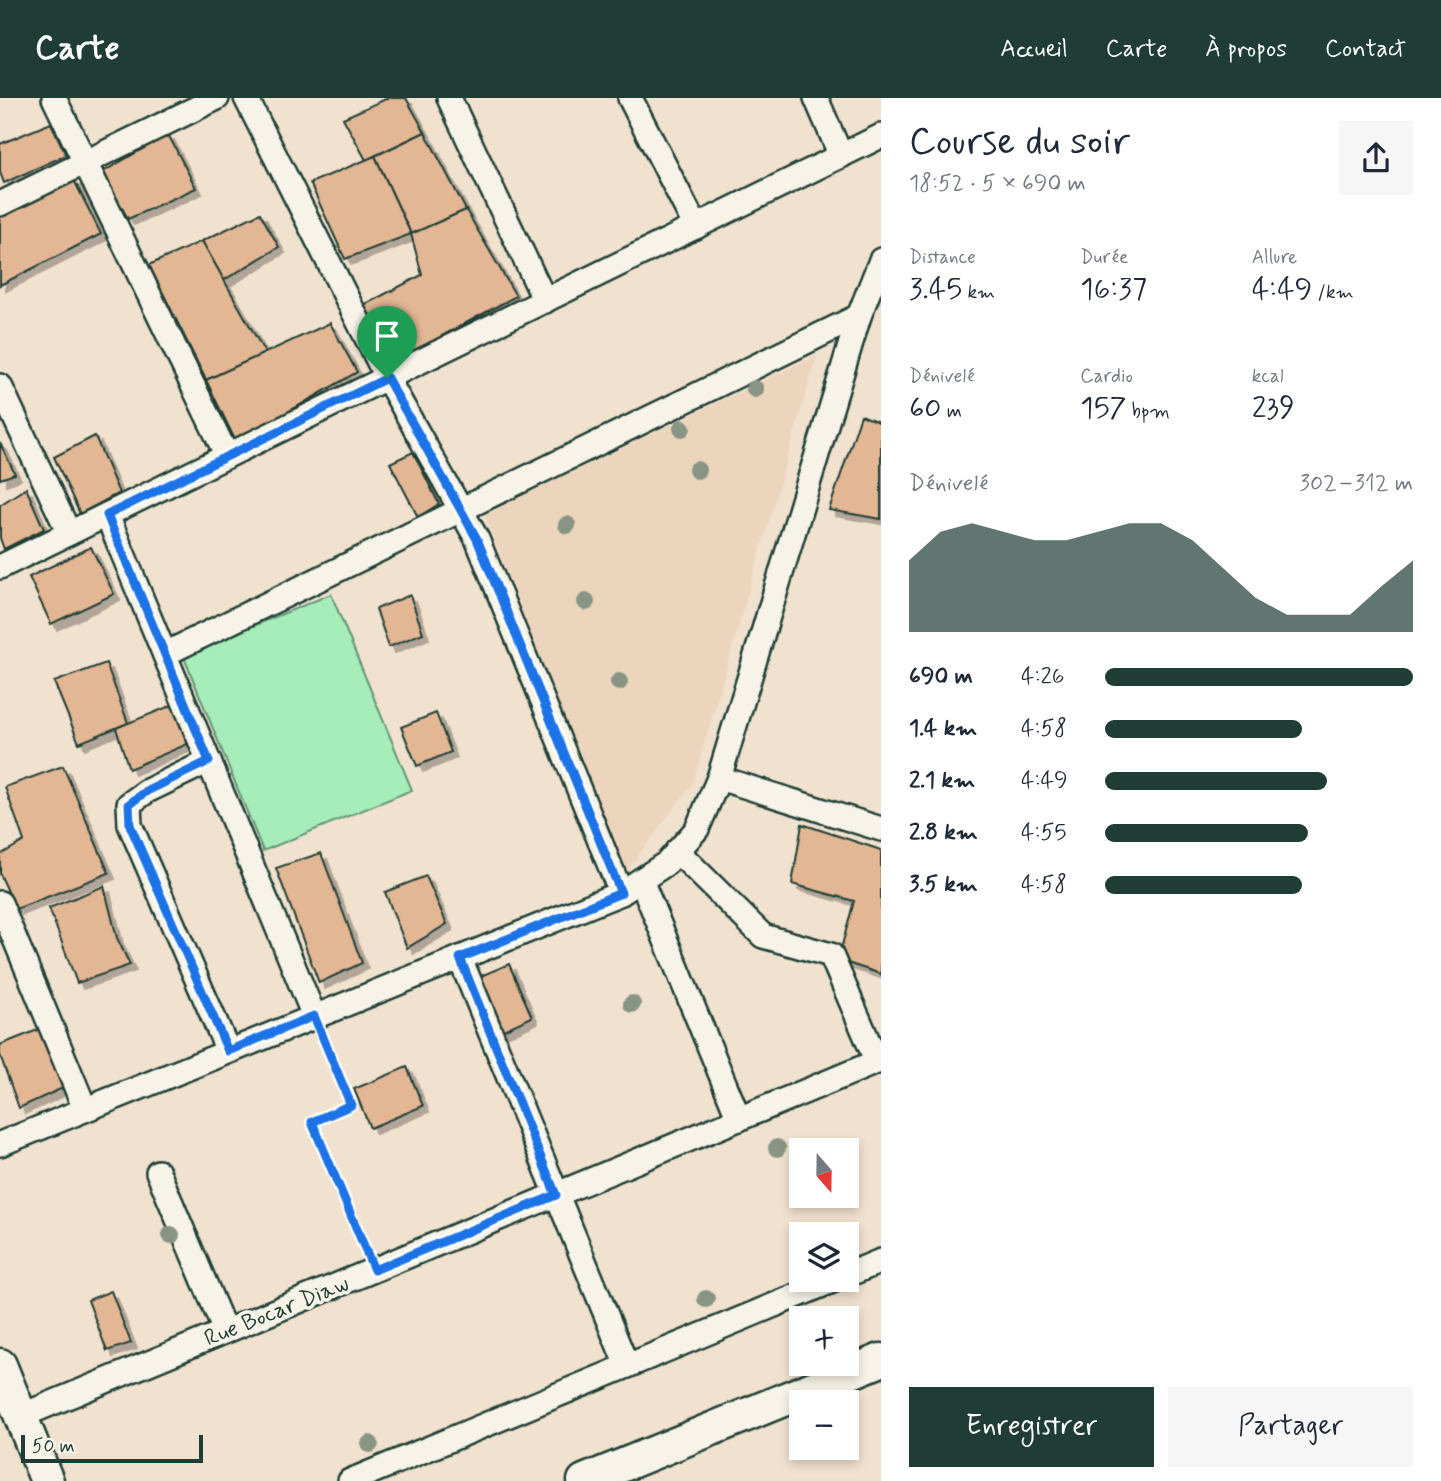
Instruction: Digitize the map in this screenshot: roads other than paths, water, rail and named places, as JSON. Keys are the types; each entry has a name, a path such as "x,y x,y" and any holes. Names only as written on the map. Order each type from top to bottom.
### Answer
{"street":[{"path":"54,98 227,456"},
{"path":"0,204 217,98"},
{"path":"246,98 387,378 477,539 621,893"},
{"path":"449,98 545,300"},
{"path":"630,98 696,227"},
{"path":"816,98 841,156"},
{"path":"0,567 881,136"},
{"path":"0,1144 621,893 672,857 697,829 719,778 859,316 881,260"},
{"path":"165,654 859,316"},
{"path":"0,386 69,533"},
{"path":"107,515 314,1016"},
{"path":"209,761 147,791 129,804 130,825 228,1051"},
{"path":"719,778 881,829"},
{"path":"672,857 763,936 831,955 879,1061"},
{"path":"641,880 739,1119"},
{"path":"0,903 85,1109"},
{"path":"460,958 626,1366"},
{"name":"Rue Bocar Diaw","path":"21,1416 879,1061"},
{"path":"158,1172 225,1331"},
{"path":"859,1270 881,1261"},
{"path":"350,1481 805,1292"},
{"path":"584,1481 881,1360"},
{"path":"0,1365 47,1481"}]}
